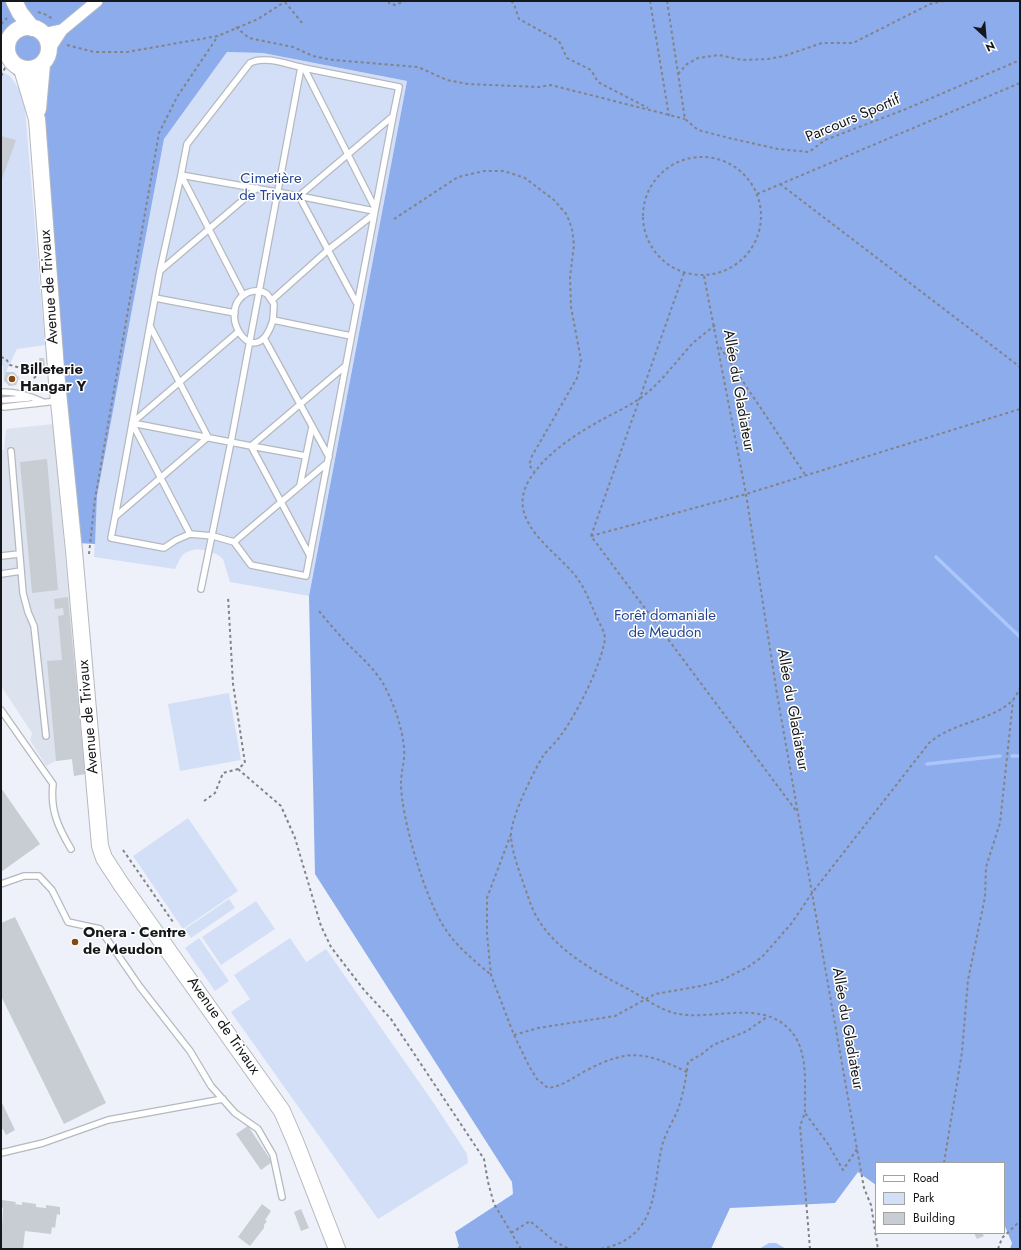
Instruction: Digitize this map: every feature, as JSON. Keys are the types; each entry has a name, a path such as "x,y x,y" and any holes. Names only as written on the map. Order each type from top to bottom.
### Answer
{"main road":[{"path":"10,51 30,70 46,57 47,38 38,31 17,7"},
{"path":"10,51 17,7"},
{"path":"10,51 20,29 38,31"},
{"name":"Avenue de Trivaux","path":"10,51 37,119"},
{"name":"Avenue de Trivaux","path":"46,57 37,119 59,401 100,846 104,858 282,1111 296,1141 337,1249"}],"street":[{"path":"46,57 62,30 97,1"},
{"path":"38,31 62,30"}],"lane":[{"path":"264,60 399,87 393,116 356,303 306,576 251,565 234,542 213,536 190,534 176,540 164,548 111,538 160,270 187,144 250,63 254,61 264,60"},
{"path":"303,68 374,211"},
{"path":"201,589 213,536 259,290 303,68"},
{"path":"299,196 393,116"},
{"path":"181,174 374,211"},
{"path":"181,174 243,295"},
{"path":"160,270 257,188"},
{"path":"299,196 356,303"},
{"path":"272,300 374,211"},
{"path":"259,290 267,294 272,300 273,320 268,334 264,338 254,343 244,339 238,332 235,325 235,312 243,295 259,290"},
{"path":"155,298 235,312"},
{"path":"273,320 351,336"},
{"path":"150,326 208,437"},
{"path":"132,423 238,332"},
{"path":"264,338 300,404 328,460"},
{"path":"251,446 344,368"},
{"path":"4,392 14,392 33,397 43,403"},
{"path":"4,400 33,397"},
{"path":"4,407 59,401"},
{"path":"132,423 306,456"},
{"path":"132,423 190,534"},
{"path":"300,485 312,427"},
{"path":"115,517 208,437"},
{"path":"251,446 310,556"},
{"path":"11,451 21,572 26,606 34,626 46,736"},
{"path":"234,542 328,460"},
{"path":"1,556 19,554"},
{"path":"1,574 21,572"},
{"path":"1,710 53,784 51,801 59,829 71,849"},
{"path":"1,884 24,876 38,876 52,890 68,922 100,929 234,1113 258,1129 273,1155 282,1196"},
{"path":"1,1153 43,1143 108,1120 223,1099"}],"path":[{"path":"69,44 94,52 128,52 218,36 236,27 258,19 286,1 303,24"},
{"path":"389,1 389,3 395,5 405,1"},
{"path":"511,1 514,4 519,19 559,41 567,58 591,70 598,82 651,110"},
{"path":"650,1 669,116"},
{"path":"236,27 249,38 293,47 313,56 333,60 418,67 447,80 468,84 539,87 551,85 685,119 667,1"},
{"path":"678,74 687,64 698,58 719,55 742,60 768,59 784,56 822,43 853,43 930,4 944,1"},
{"path":"967,1 986,1"},
{"path":"75,568 89,555 95,499 159,133 177,97 218,36"},
{"path":"1,76 10,51"},
{"name":"Parcours Sportif","path":"685,119 698,130 778,149 810,152 825,140 906,109 1020,60"},
{"path":"757,194 1020,83"},
{"path":"710,157 728,162 744,173 755,188 761,206 761,226 754,245 742,261 724,272 704,276 684,273 666,263 652,248 644,230 643,209 648,191 659,175 674,164 692,158 710,157"},
{"path":"394,219 458,177 484,171 504,171 525,178 554,200 567,215 572,229 574,245 570,277 571,307 581,360 577,378 532,456 529,465 534,471"},
{"path":"780,184 1020,367"},
{"path":"591,536 684,273"},
{"name":"Allée du Gladiateur","path":"704,276 715,325 746,494 777,694 864,1188 872,1205 875,1227"},
{"path":"687,1072 663,1061 644,1055 620,1056 588,1070 558,1086 548,1088 537,1079 529,1066 514,1034 491,975 487,934 487,898 511,833 517,811 531,779 544,756 561,735 582,701 605,642 603,629 582,586 563,562 533,532 526,517 522,503 523,492 534,471 551,454 569,440 640,398 672,369 694,343 715,325"},
{"path":"718,345 806,476"},
{"path":"1,357 6,359 10,365 40,373 27,384 20,385"},
{"path":"591,536 746,494 1020,409"},
{"path":"591,536 798,812"},
{"path":"204,801 215,793 223,773 238,769 245,762 233,684 228,596"},
{"path":"319,611 370,666 385,687 403,738 404,759 401,783 403,802 409,834 425,886 446,930 464,952 491,975"},
{"path":"944,1162 962,1052 968,980 984,897 986,867 1000,823 1013,701 1020,688"},
{"path":"514,1034 538,1028 615,1016 662,992 701,986 720,981 748,967 762,957 791,924 812,893 929,743 940,733 1001,710 1013,701"},
{"path":"238,769 281,806 295,838 321,926 331,947 364,990 391,1019 484,1159 494,1204 521,1249"},
{"path":"511,833 515,858 530,903 537,917 556,941 580,962 674,1013 694,1015 738,1012 768,1016 779,1020 790,1029 799,1041 804,1058 805,1113 800,1126 810,1249"},
{"path":"123,850 173,922"},
{"path":"601,1249 611,1247 631,1236 642,1226 653,1204 662,1145 677,1111 684,1089 688,1062 702,1054 713,1045 747,1031 768,1016"},
{"path":"805,1113 828,1144 843,1170 857,1149"},
{"path":"511,1233 530,1221 554,1241 569,1249"},
{"path":"998,1249 1002,1238 1020,1221"},
{"name":"Allée du Gladiateur","path":"876,1234 878,1249"}],"shaded area":[{"path":"53,424 85,774 74,776 72,759 56,761 46,766 30,740 32,733 1,686 1,450 4,450 6,429"},
{"path":"769,1243 776,1243 786,1249 759,1249"}],"green space":[{"name":"Forêt domaniale de Meudon","path":"1,1 1020,1 1020,1249 1010,1249 1012,1243 1005,1226 1005,1162 875,1162 875,1184 858,1172 835,1203 730,1208 711,1249 456,1249 459,1246 455,1232 513,1194 512,1182 315,874 309,596 407,81 263,53 227,52 164,139 97,496 95,544 77,543 54,242 23,85 1,61"},
{"name":"Cimetière de Trivaux","path":"227,52 263,53 407,81 309,596 230,582 223,559 208,551 196,550 185,553 181,557 175,569 94,557 97,496 164,139"},
{"path":"1,71 10,76 24,96 45,345 17,349 6,372 4,386 3,366 1,365"},
{"path":"229,693 241,760 180,771 168,704"},
{"path":"188,818 238,891 183,929 133,856"},
{"path":"229,899 235,908 191,938 185,929"},
{"path":"256,901 275,929 221,965 202,937"},
{"path":"199,938 229,981 215,991 185,948"},
{"path":"290,938 306,962 302,965 326,949 435,1105 467,1154 468,1163 378,1219 231,1012 250,999 234,975"}],"building":[{"path":"1,136 16,140 1,182"},
{"path":"39,358 44,358 45,366 40,367"},
{"name":"Billeterie Hangar Y","path":"6,372 14,372 19,378 16,385 9,386 4,380"},
{"path":"47,459 58,590 32,593 20,462"},
{"path":"68,597 85,774 74,776 72,759 56,761 47,661 62,660 58,616 64,615 63,608 55,609 54,599"},
{"path":"1,788 40,844 1,872"},
{"path":"15,917 106,1103 64,1124 1,996 1,923"},
{"path":"1,1101 15,1130 6,1135 3,1129 1,1130"},
{"path":"248,1126 272,1162 261,1170 236,1134"},
{"path":"2,1200 16,1202 15,1204 22,1205 22,1202 36,1204 36,1207 46,1208 46,1205 60,1207 60,1215 57,1214 55,1228 52,1227 51,1234 25,1231 23,1249 1,1249"},
{"path":"262,1204 271,1211 265,1220 267,1221 264,1228 250,1246 238,1237"},
{"path":"301,1209 309,1228 301,1231 294,1212"},
{"path":"974,1234 983,1234 984,1236 977,1239"}],"waterway":[{"path":"936,557 1019,636"},
{"path":"927,764 1000,756"},
{"path":"1012,756 1020,756"}],"place":[{"name":"Billeterie Hangar Y","path":"12,379"},
{"name":"Onera - Centre de Meudon","path":"75,942"}]}
